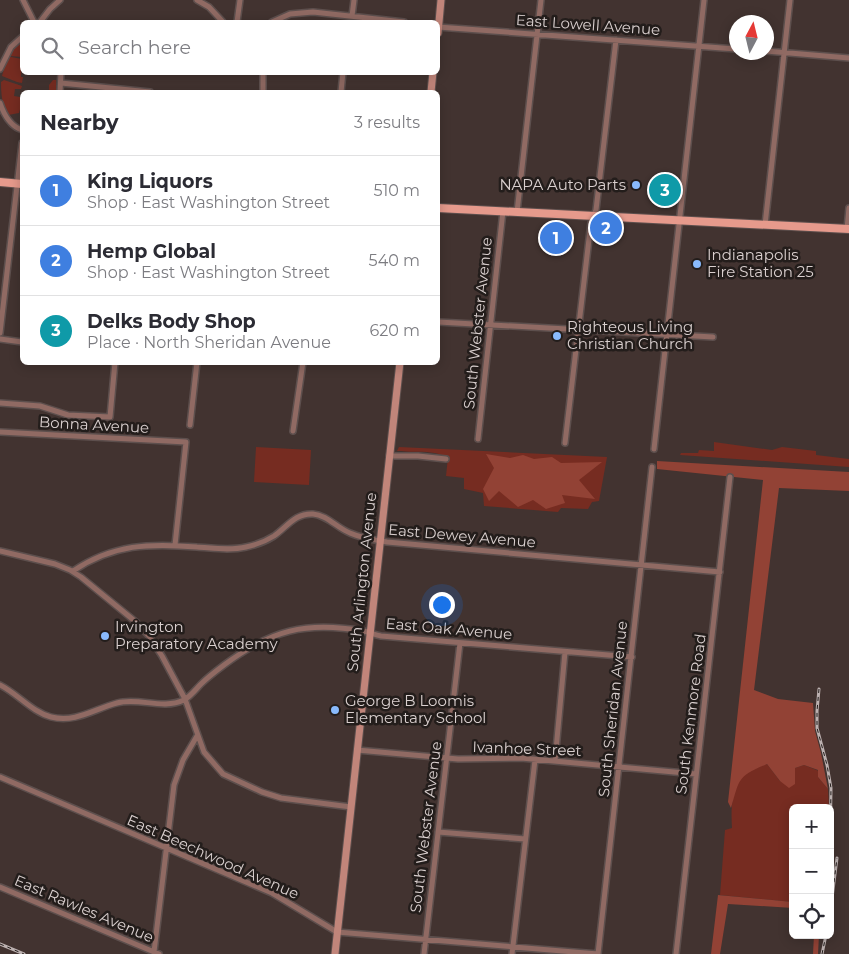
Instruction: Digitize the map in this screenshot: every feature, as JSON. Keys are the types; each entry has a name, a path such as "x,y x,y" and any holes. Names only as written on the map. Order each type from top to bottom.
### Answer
{"main road":[{"path":"439,20 441,0"},
{"path":"430,90 433,75"},
{"path":"0,182 20,184"},
{"path":"440,208 848,229"},
{"name":"South Arlington Avenue","path":"335,954 400,365"}],"street":[{"path":"23,0 33,20"},
{"path":"42,20 60,0"},
{"path":"197,0 210,8 222,20"},
{"path":"237,20 240,0"},
{"path":"350,20 354,0"},
{"path":"517,212 542,0"},
{"path":"654,449 704,0"},
{"path":"765,225 790,0"},
{"path":"276,20 301,12 318,12 387,20"},
{"name":"East Lowell Avenue","path":"440,27 729,48"},
{"path":"0,69 8,51 20,39"},
{"path":"565,443 591,224 596,210 616,40"},
{"path":"774,51 849,58"},
{"path":"60,90 61,75"},
{"path":"263,75 263,90"},
{"path":"341,90 343,75"},
{"path":"61,83 130,90"},
{"path":"0,103 8,120 20,129"},
{"path":"0,333 20,184"},
{"path":"848,229 849,208"},
{"name":"South Webster Avenue","path":"478,438 504,211"},
{"path":"440,322 713,337"},
{"path":"0,339 20,342"},
{"path":"0,403 40,406 68,415 110,417 116,365"},
{"path":"190,425 197,365"},
{"path":"293,431 303,365"},
{"name":"Bonna Avenue","path":"0,432 186,442 175,545"},
{"path":"389,456 418,456 446,459"},
{"name":"South Sheridan Avenue","path":"598,954 652,467"},
{"name":"South Kenmore Road","path":"676,954 730,477"},
{"name":"East Dewey Avenue","path":"72,571 101,556 126,548 147,545 229,549 246,548 270,538 294,519 312,514 326,518 354,535 380,541 720,572"},
{"path":"0,551 55,564 72,571 127,614 144,631 162,656 185,699 205,754 227,777 262,792 282,798 351,807"},
{"name":"East Oak Avenue","path":"185,699 206,679 232,659 258,644 288,631 304,627 318,626 364,631 381,636 632,657"},
{"name":"South Webster Avenue","path":"424,954 460,643"},
{"path":"555,761 565,652"},
{"path":"0,685 41,713 50,717 64,719 78,717 124,701 166,704 185,699"},
{"path":"157,953 175,781 183,760 197,736"},
{"name":"Ivanhoe Street","path":"357,750 446,758 507,757 696,774"},
{"path":"512,954 535,760"},
{"name":"East Beechwood Avenue","path":"0,777 284,899 337,932 598,954"},
{"path":"438,832 525,839"},
{"name":"East Rawles Avenue","path":"0,887 157,953"}],"shaded area":[{"path":"20,42 20,57 10,56 10,54"},
{"path":"7,58 20,59 22,83 2,76"},
{"path":"4,80 22,86 21,89 15,89 14,96 20,97 19,113 8,115 3,103 1,82"},
{"path":"53,80 56,80 56,90 49,90 49,85"},
{"path":"714,442 772,450 782,447 816,451 816,455 849,459 849,467 680,455 681,453 698,453 699,450 714,451"},
{"path":"256,447 311,450 309,485 254,482"},
{"path":"399,447 607,457 599,501 592,502 588,509 561,508 558,512 484,506 483,493 464,489 464,478 446,476 448,457 429,452 397,451"},
{"path":"486,454 510,458 523,455 534,459 552,457 561,463 602,462 579,480 595,499 562,495 565,503 546,509 533,500 518,507 499,491 489,501 483,489 494,468"},
{"path":"657,461 849,472 849,491 779,488 754,690 778,699 813,703 815,731 828,789 818,777 818,770 804,765 795,768 795,784 789,788 780,781 767,764 750,772 741,780 731,808 728,802 763,480 657,469"},
{"path":"767,764 780,781 795,784 795,768 804,765 819,771 818,777 828,789 829,804 789,804 789,902 720,895 725,830 732,828 734,792 739,780 752,770"},
{"path":"718,895 789,902 789,908 728,904 720,954 711,954"},
{"path":"814,939 819,939 818,954 813,954"}],"railway":[{"path":"819,689 817,728 831,788 830,849"},
{"path":"832,894 837,858"},
{"path":"822,954 825,939"},
{"path":"0,944 24,954"}],"place":[{"name":"NAPA Auto Parts","path":"636,185"},
{"name":"Delks Body Shop","path":"665,190"},
{"name":"Hemp Global","path":"606,228"},
{"name":"King Liquors","path":"556,238"},
{"name":"Indianapolis Fire Station 25","path":"697,264"},
{"name":"Righteous Living Christian Church","path":"557,336"},
{"name":"Irvington Preparatory Academy","path":"105,636"},
{"name":"George B Loomis Elementary School","path":"335,710"}]}
